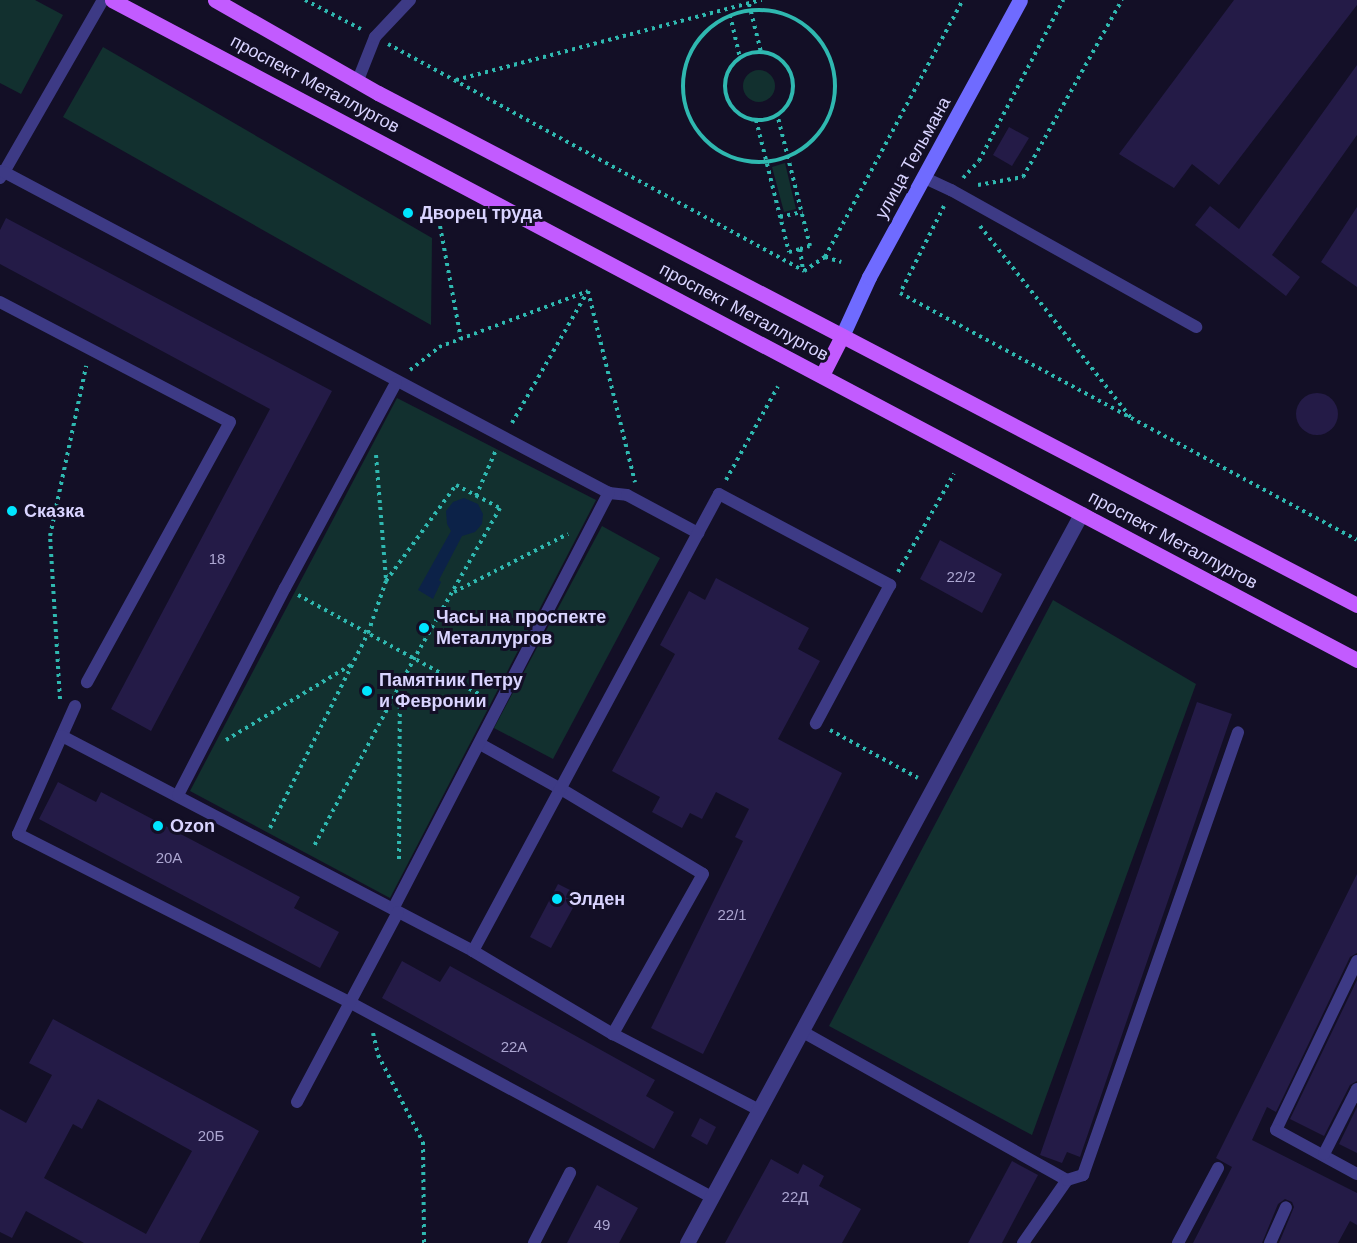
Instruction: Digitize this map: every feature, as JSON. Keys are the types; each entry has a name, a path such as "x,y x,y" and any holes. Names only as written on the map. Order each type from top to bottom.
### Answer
{"main road":[{"name":"проспект Металлургов","path":"112,0 1357,660"},
{"name":"проспект Металлургов","path":"215,0 358,80 1357,605"},
{"name":"улица Тельмана","path":"842,336 869,277 1020,0"},
{"path":"822,375 842,336"}],"street":[{"path":"687,1243 1081,514"}],"lane":[{"path":"103,0 1,174 396,383 504,436 609,494 627,495 698,533"},
{"path":"358,80 375,37 410,0"},
{"path":"925,178 951,190 1196,327"},
{"path":"0,302 230,422 87,682"},
{"path":"178,795 285,588 396,383"},
{"path":"297,1102 351,1003 480,744 609,494"},
{"path":"473,951 719,494 890,585 816,723"},
{"path":"75,706 18,834 351,1003 712,1197"},
{"path":"1023,1243 1067,1180 1083,1175 1238,732"},
{"path":"62,736 473,951 612,1034 759,1110"},
{"path":"480,744 561,789 703,874 612,1034"},
{"path":"1357,961 1276,1130 1324,1154 1357,1174"},
{"path":"803,1032 1067,1180"},
{"path":"1324,1154 1357,1089"},
{"path":"1178,1243 1218,1168"},
{"path":"534,1243 570,1173"},
{"path":"1270,1243 1286,1207"}],"path":[{"path":"305,0 804,271"},
{"path":"456,80 762,0"},
{"path":"804,271 825,257 963,0"},
{"path":"1063,0 979,161 951,190 900,293 1357,540"},
{"path":"951,190 1023,177 1122,0"},
{"path":"749,4 761,53"},
{"path":"728,9 740,58"},
{"path":"751,10 772,11 801,23 823,46 832,68 835,91 826,122 806,147 788,157 767,162 746,162 716,150 694,127 683,97 684,73 691,51 712,26 730,16 751,10"},
{"path":"761,53 780,60 792,78 790,99 777,114 756,120 737,112 726,95 727,74 740,58 761,53"},
{"path":"756,120 789,252 800,249 810,246 777,114"},
{"path":"780,217 802,212"},
{"path":"973,218 1134,421"},
{"path":"440,226 461,339"},
{"path":"800,249 804,271"},
{"path":"825,257 841,262"},
{"path":"396,383 439,347 588,291"},
{"path":"476,496 504,436 588,291"},
{"path":"588,291 636,480 627,495"},
{"path":"60,701 50,536 89,349"},
{"path":"719,494 778,386"},
{"path":"375,443 386,581"},
{"path":"486,446 505,456"},
{"path":"890,585 954,474"},
{"path":"269,830 368,633 386,581 456,485 500,508 415,657 400,690 311,852"},
{"path":"453,592 572,532"},
{"path":"292,605 303,585"},
{"path":"297,595 415,657 490,700"},
{"path":"223,735 218,745 351,665"},
{"path":"400,690 399,869 404,859"},
{"path":"816,723 934,786"},
{"path":"260,825 280,835"},
{"path":"368,1012 378,1055 423,1142 424,1243"}],"green space":[{"path":"0,0 35,0 63,15 21,94 0,83"},
{"path":"103,47 432,238 431,325 63,117"},
{"path":"759,70 770,75 775,86 770,97 759,102 748,97 743,86 748,75"},
{"path":"785,163 796,209 784,212 772,167"},
{"path":"397,398 596,500 390,898 190,791"},
{"path":"602,526 660,558 553,759 494,728"},
{"path":"1053,600 1196,684 1032,1135 829,1026"}],"water":[{"path":"464,498 478,504 483,514 482,524 475,532 462,536 439,580 441,582 433,599 418,590 451,531 447,524 446,511 453,502"}],"building":[{"path":"1234,0 1357,0 1357,5 1219,185 1192,164 1174,188 1119,154"},
{"path":"1357,65 1357,135 1272,255 1300,277 1286,296 1195,225 1210,206 1239,229"},
{"path":"1009,127 1029,138 1012,166 993,155"},
{"path":"1357,207 1357,287 1321,262"},
{"path":"6,218 332,391 151,731 111,709 270,409 0,264 0,230"},
{"path":"1317,393 1332,399 1338,414 1332,429 1317,435 1302,429 1296,414 1302,399"},
{"path":"940,540 1002,574 982,613 920,579"},
{"path":"716,578 809,628 798,649 820,661 778,739 842,773 703,1054 651,1028 743,841 735,837 749,809 716,792 702,819 690,813 682,828 652,812 660,797 612,771 675,654 660,645 689,591 705,600"},
{"path":"1197,702 1232,714 1080,1157 1067,1152 1062,1163 1040,1155"},
{"path":"58,782 96,802 101,792 300,897 294,908 339,932 320,968 39,819"},
{"path":"1357,874 1357,953 1350,957 1276,1112 1267,1107 1252,1140 1357,1193 1357,1225 1350,1221 1338,1243 1279,1243 1294,1207 1292,1202 1285,1199 1278,1204 1262,1243 1193,1243 1232,1167 1216,1158"},
{"path":"558,884 580,895 551,948 530,937"},
{"path":"402,961 440,982 450,966 655,1080 646,1096 674,1112 654,1149 382,998"},
{"path":"1357,980 1357,1081 1350,1085 1324,1136 1290,1119"},
{"path":"53,1019 259,1131 199,1243 84,1243 26,1211 12,1238 0,1232 0,1109 26,1123 52,1075 29,1063","holes":["98,1099 192,1151 146,1234 44,1178 73,1124 82,1129"]},
{"path":"1357,1107 1357,1153 1339,1144"},
{"path":"700,1118 716,1127 707,1145 691,1136"},
{"path":"771,1159 798,1174 803,1164 824,1176 819,1186 861,1209 842,1243 725,1243"},
{"path":"1012,1161 1038,1175 1002,1243 968,1243"},
{"path":"597,1185 638,1208 619,1243 567,1243"}],"place":[{"name":"Дворец труда","path":"408,213"},
{"name":"Сказка","path":"12,511"},
{"name":"Часы на проспекте Металлургов","path":"424,628"},
{"name":"Памятник Петру и Февронии","path":"367,691"},
{"name":"Ozon","path":"158,826"},
{"name":"Элден","path":"557,899"}]}
